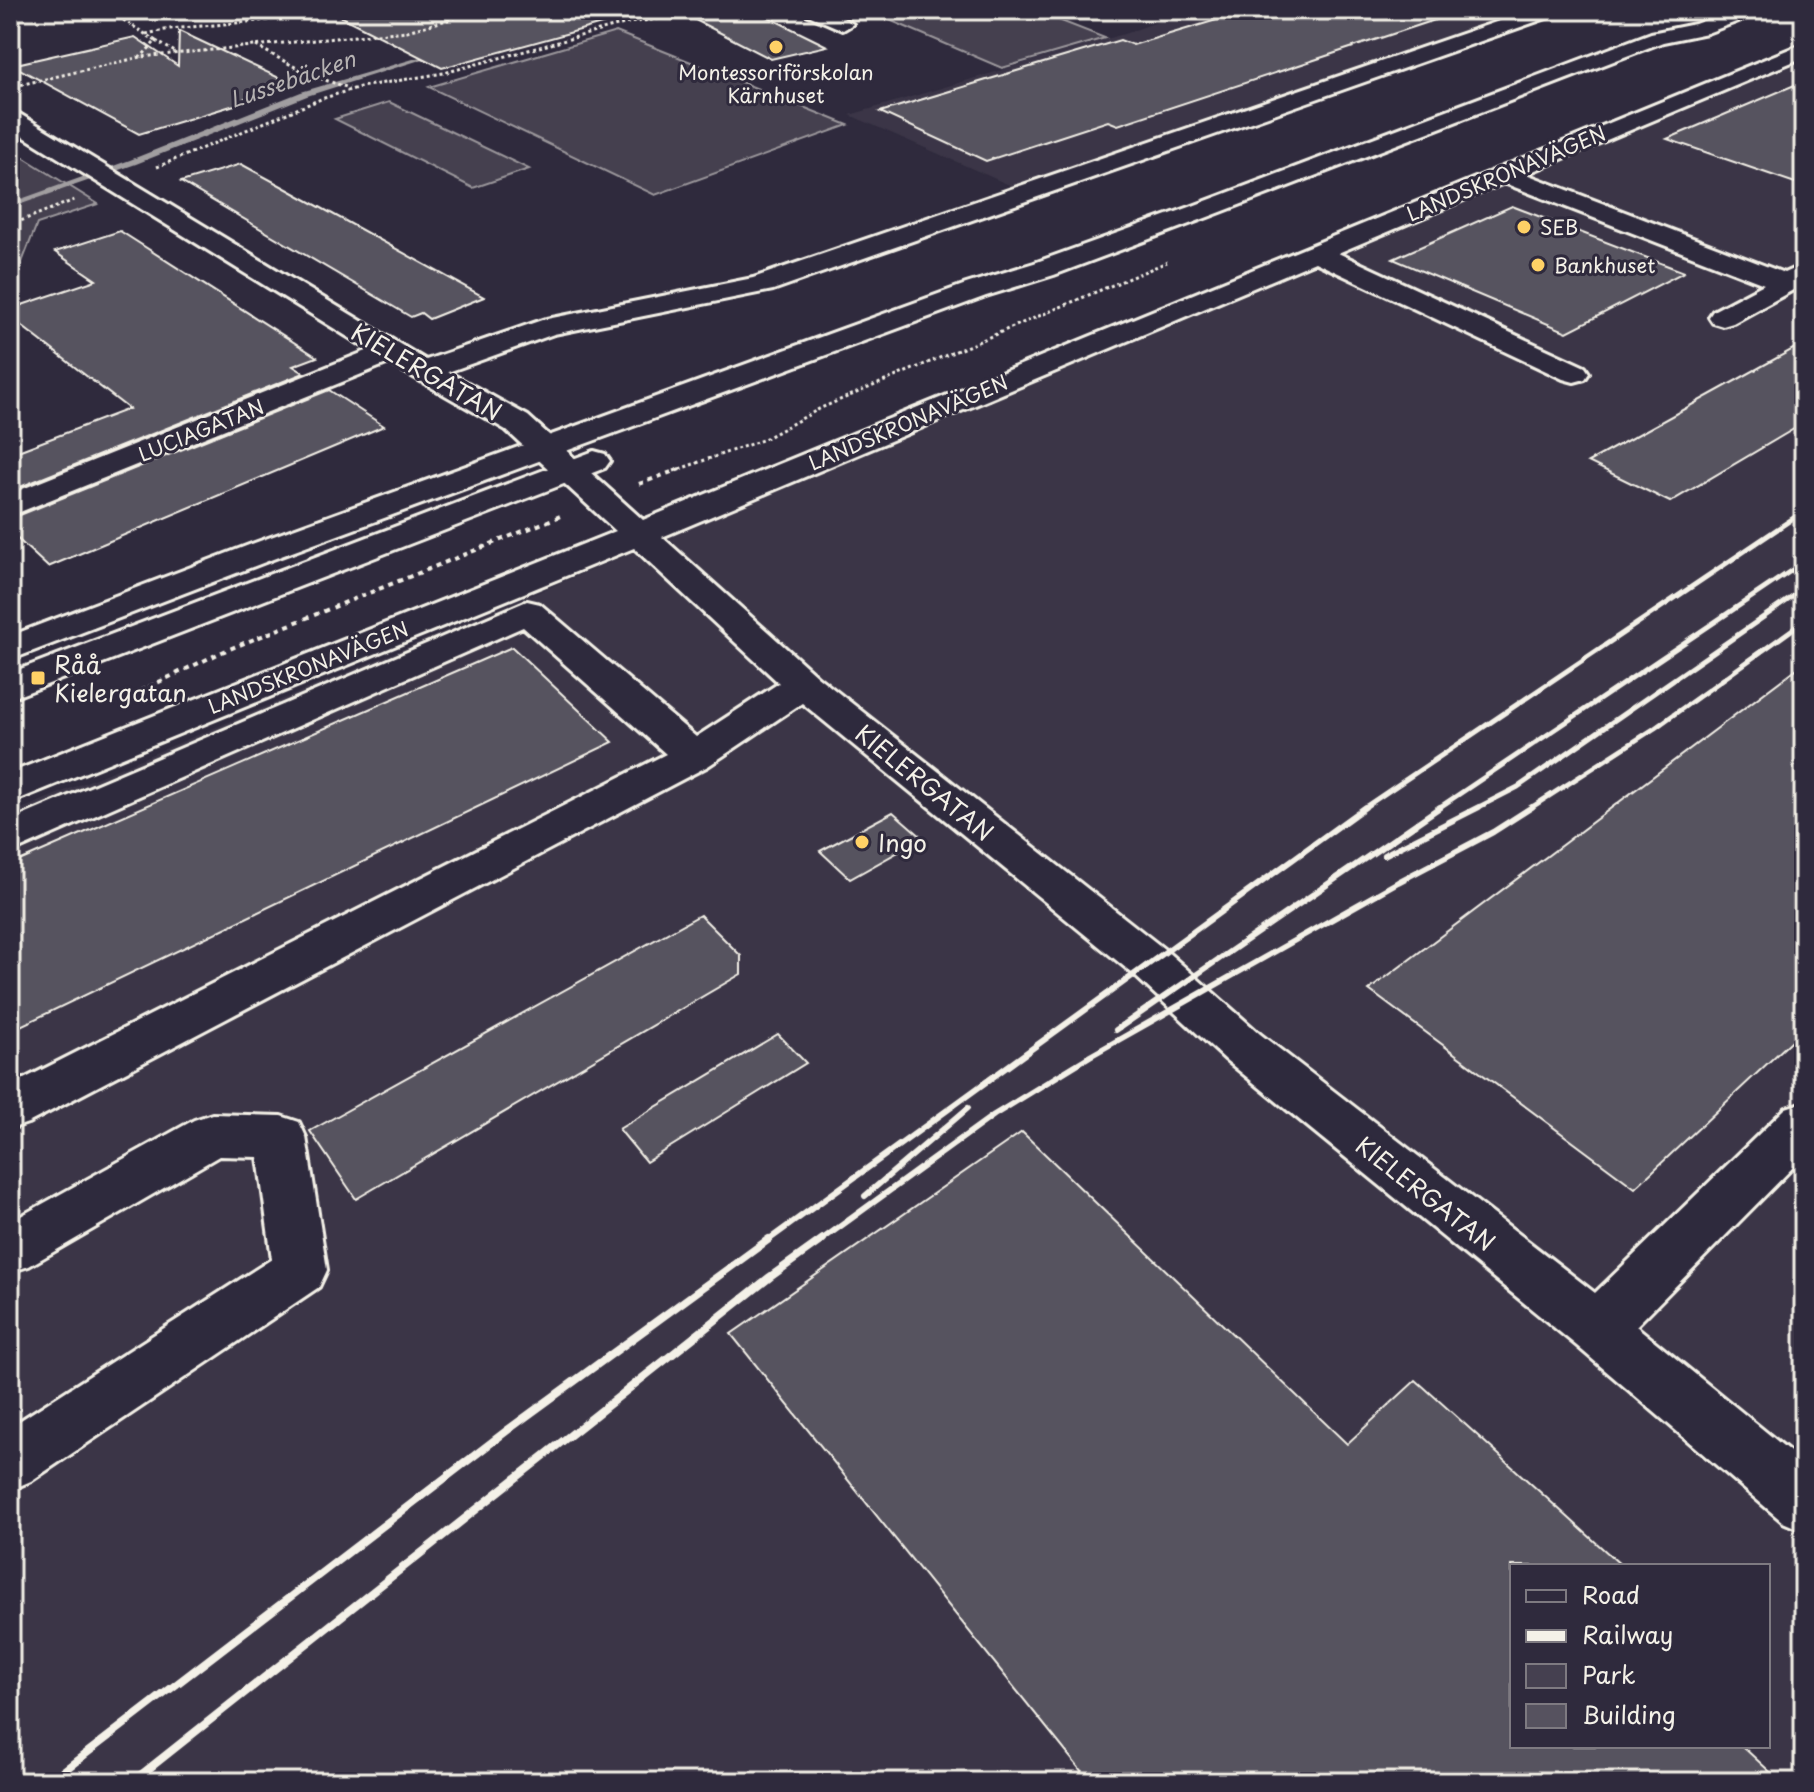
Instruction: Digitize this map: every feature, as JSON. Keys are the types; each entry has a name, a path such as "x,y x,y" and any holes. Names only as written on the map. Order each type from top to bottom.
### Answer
{"street":[{"path":"813,10 843,24"},
{"path":"424,371 553,325 695,300 763,284 1551,10"},
{"path":"1658,37 1675,21 1698,10"},
{"path":"10,687 976,290 1044,269 1658,37 1700,29 1750,10"},
{"name":"LANDSKRONAVÄGEN","path":"10,789 639,534 1804,49"},
{"name":"KIELERGATAN","path":"10,118 424,371 517,423 803,684 1148,961 1243,1047 1597,1328 1804,1501"},
{"path":"1504,174 1795,277"},
{"path":"1315,252 1574,373"},
{"path":"684,427 858,361 996,300 1044,269"},
{"path":"1723,317 1795,277"},
{"name":"LUCIAGATAN","path":"10,506 392,351"},
{"path":"10,649 276,547 557,460 626,449"},
{"path":"10,838 527,612 694,757"},
{"path":"10,1109 694,757 803,684"},
{"path":"1597,1328 1804,1123"},
{"path":"10,1249 212,1135 281,1137 300,1270 10,1461"}],"path":[{"path":"108,10 176,53"},
{"path":"116,16 143,10"},
{"path":"146,34 170,29 377,10"},
{"path":"10,87 141,57 407,31 484,10"},
{"path":"10,225 105,177 352,89 444,73 628,23 724,10"},
{"path":"141,57 156,41"},
{"path":"255,46 325,81 352,89"}],"shaded area":[{"path":"1190,10 1573,10 1014,187 850,115 1124,34"},
{"path":"1804,60 1804,1782 10,1782 10,814"}],"green space":[{"path":"866,10 1033,10 1105,38 1002,68"},
{"path":"616,32 848,125 655,195 429,87"},
{"path":"389,102 529,169 473,188 335,119"},
{"path":"10,149 98,204 37,224 17,275 10,278"}],"building":[{"path":"328,10 608,10 609,22 442,68"},
{"path":"676,10 754,10 827,46 771,59"},
{"path":"1250,10 1443,10 1444,17 1118,125 1108,121 986,161 880,112 1120,40 1133,45"},
{"path":"179,31 292,84 246,98 251,100 139,134 12,65 135,37 178,66"},
{"path":"1804,81 1804,186 1667,139"},
{"path":"241,164 484,297 429,319 421,313 411,317 181,182"},
{"name":"Bankhuset","path":"1512,206 1684,272 1567,332 1393,259"},
{"path":"120,231 317,357 293,366 304,373 10,491 10,454 129,409 10,317 10,309 96,280 55,252"},
{"path":"1804,343 1804,423 1670,502 1588,462"},
{"path":"329,390 384,426 48,567 10,532 10,519"},
{"path":"512,647 613,742 10,1031 10,865"},
{"path":"1804,663 1804,1029 1635,1188 1369,990"},
{"path":"893,812 923,838 850,879 820,851"},
{"path":"700,915 741,956 741,974 356,1199 310,1131"},
{"path":"778,1034 806,1063 646,1162 619,1129"},
{"path":"1022,1132 1347,1444 1416,1380 1620,1564 1510,1564 1510,1748 1744,1748 1781,1782 1090,1782 731,1334"}],"waterway":[{"name":"Lussebäcken","path":"10,206 133,162 304,94 439,53"}],"railway":[{"path":"1362,809 1804,511"},
{"path":"1437,809 1804,562"},
{"path":"1475,809 1518,787 1804,589"},
{"path":"1529,809 1655,728 1804,621"},
{"path":"767,1241 1365,807"},
{"path":"1116,1030 1440,807"},
{"path":"1384,855 1479,807"},
{"path":"820,1241 994,1115 1090,1056 1398,882 1493,832 1532,807"},
{"path":"865,1196 968,1108"},
{"path":"49,1782 509,1429 769,1239"},
{"path":"132,1782 770,1277 823,1239"}],"place":[{"name":"Montessoriförskolan Kärnhuset","path":"776,47"},
{"name":"SEB","path":"1524,227"},
{"name":"Bankhuset","path":"1538,265"},
{"name":"Råå Kielergatan","path":"38,678"},
{"name":"Ingo","path":"862,842"}]}
